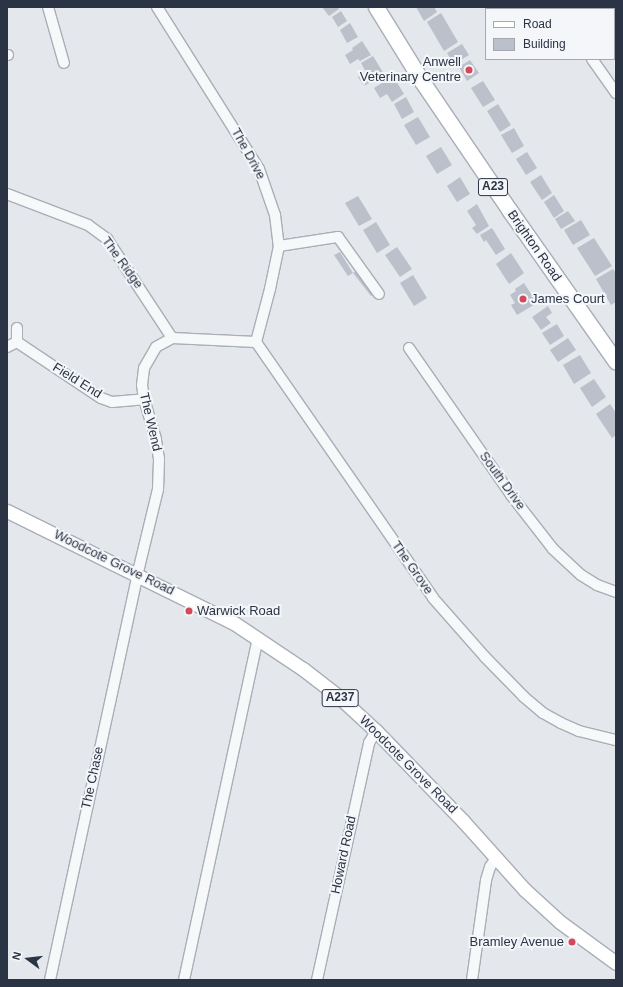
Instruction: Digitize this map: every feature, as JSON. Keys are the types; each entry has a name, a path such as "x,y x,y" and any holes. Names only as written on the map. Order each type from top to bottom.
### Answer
{"highway":[{"name":"Brighton Road","path":"376,7 421,80 510,211 616,362"}],"main road":[{"name":"Woodcote Grove Road","path":"7,511 137,576 189,599 258,638 303,669 338,696 376,732 463,821 525,890 560,922 616,963"}],"street":[{"path":"48,7 64,63"},
{"name":"The Drive","path":"157,7 259,169 275,215 279,246 256,342"},
{"path":"593,60 616,93"},
{"name":"The Ridge","path":"7,194 88,225 108,238 172,338"},
{"path":"279,246 338,238 379,294"},
{"path":"7,347 17,342 17,328"},
{"path":"172,338 256,342"},
{"name":"The Wend","path":"137,576 158,489 159,459 156,439 144,399 142,384 144,368 156,347 172,338"},
{"name":"Field End","path":"17,342 101,398 112,402 144,399"},
{"name":"The Grove","path":"256,342 433,598 485,657 524,697 543,713 580,731 616,740"},
{"name":"South Drive","path":"409,348 511,495 553,549 581,575 597,585 616,592"},
{"name":"The Chase","path":"50,980 137,576"},
{"path":"184,980 258,638"},
{"name":"Howard Road","path":"317,980 368,743 376,732"},
{"path":"472,980 486,880 490,867 496,858"}],"building":[{"path":"322,7 337,7 339,9 329,16"},
{"path":"416,7 434,7 437,12 424,21"},
{"path":"341,11 347,21 338,27 332,17"},
{"path":"441,13 458,42 444,51 427,22"},
{"path":"350,23 358,37 347,43 340,30"},
{"path":"362,41 371,55 360,61 358,59 350,64 345,55 353,50 352,48"},
{"path":"462,44 469,55 454,64 447,53"},
{"path":"373,56 384,74 364,86 358,77 366,72 361,63"},
{"name":"Anwell Veterinary Centre","path":"470,60 479,73 467,81 459,67"},
{"path":"393,76 404,94 392,102 387,94 380,98 374,88"},
{"path":"483,81 495,100 483,107 471,88"},
{"path":"406,97 414,112 402,119 394,104"},
{"path":"498,104 511,125 500,132 487,111"},
{"path":"418,117 430,137 416,145 404,125"},
{"path":"514,128 524,146 512,153 501,135"},
{"path":"441,147 452,165 437,174 426,156"},
{"path":"527,152 537,168 526,175 516,159"},
{"path":"541,175 552,193 542,200 530,182"},
{"path":"460,177 470,194 457,202 447,186"},
{"path":"554,195 564,211 554,218 544,202"},
{"path":"358,196 372,219 359,226 345,203"},
{"path":"477,204 489,226 477,234 472,228 476,225 467,211"},
{"path":"568,211 575,221 561,229 555,219"},
{"path":"581,220 590,235 573,245 564,230"},
{"path":"376,222 390,245 377,253 363,230"},
{"path":"492,228 505,249 496,255 486,240 484,242 480,235"},
{"path":"594,238 612,266 595,276 577,248"},
{"path":"397,247 412,269 400,277 385,255"},
{"path":"340,252 353,273 348,276 334,255"},
{"path":"511,253 524,273 509,284 496,264"},
{"path":"360,268 377,291 371,296 353,273"},
{"path":"613,269 616,273 616,302 611,305 596,279"},
{"path":"413,275 427,298 414,306 400,283"},
{"name":"James Court","path":"524,283 537,303 517,315 511,305 515,303 510,295 516,291 515,289"},
{"path":"548,306 552,313 546,317 551,323 541,330 532,317"},
{"path":"557,324 564,336 550,345 542,333"},
{"path":"568,338 576,350 558,362 550,350"},
{"path":"580,355 591,373 574,384 563,365"},
{"path":"594,379 606,397 592,407 580,388"},
{"path":"610,404 616,413 616,435 612,438 596,414"}],"place":[{"name":"Anwell Veterinary Centre","path":"469,70"},
{"name":"James Court","path":"523,299"},
{"name":"Warwick Road","path":"189,611"},
{"name":"Bramley Avenue","path":"572,942"}]}
